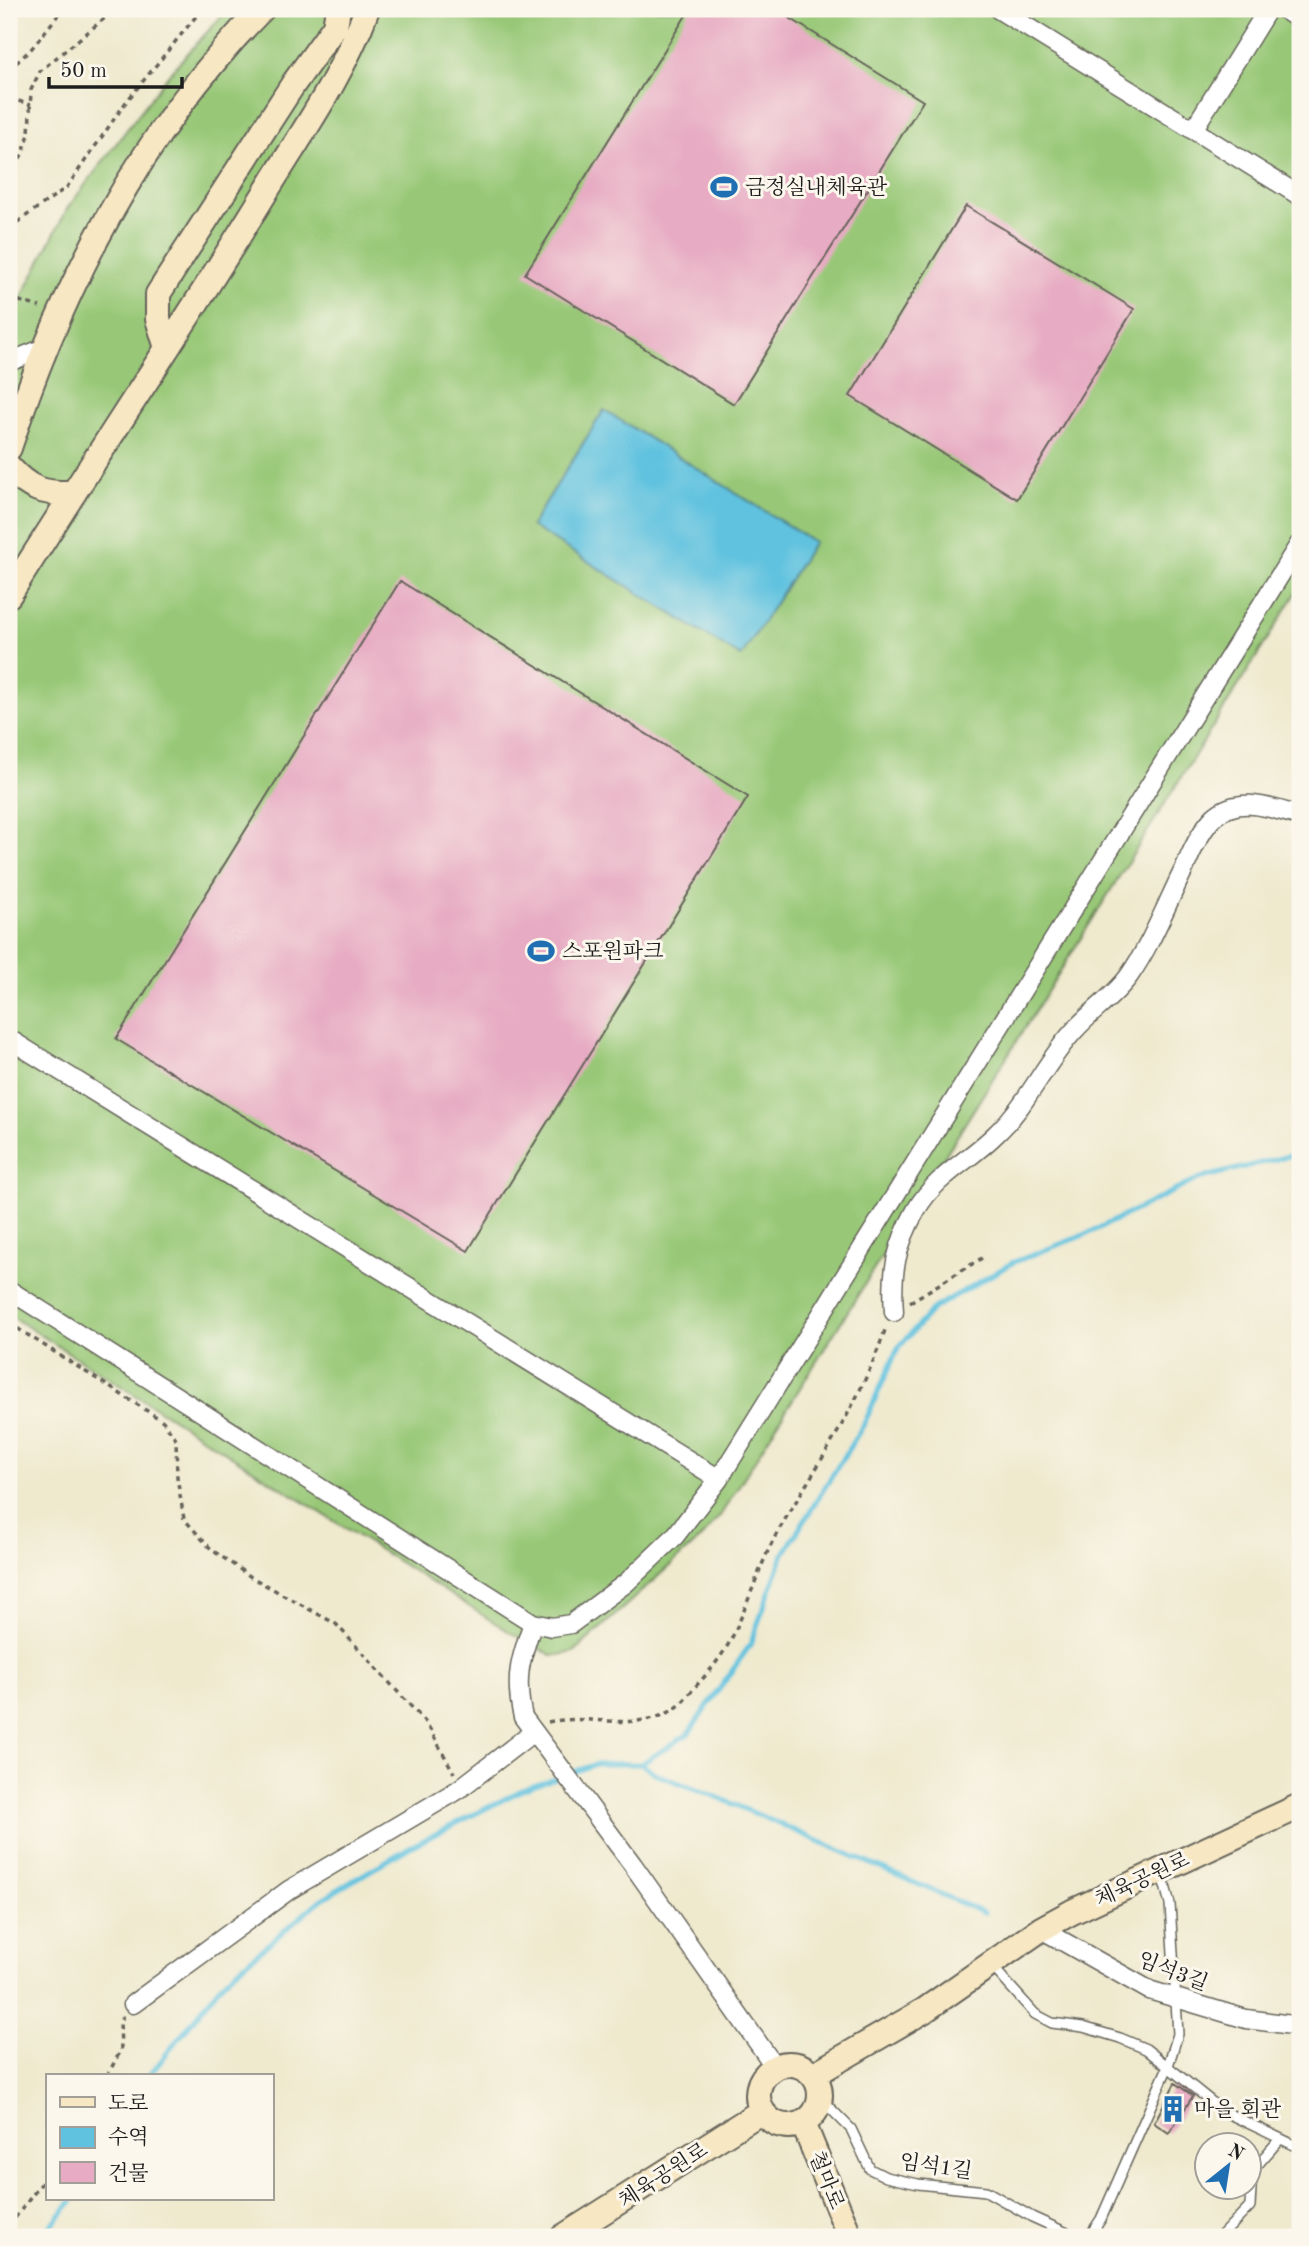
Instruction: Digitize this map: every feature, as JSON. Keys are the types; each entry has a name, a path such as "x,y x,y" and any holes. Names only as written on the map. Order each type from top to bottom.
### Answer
{"street":[{"path":"10,434 44,348 109,214 154,142 216,60 262,9"},
{"path":"167,348 158,319 158,294 294,83 335,26 338,9"},
{"path":"9,595 323,98 357,37 367,9"},
{"path":"998,9 1300,196"},
{"path":"1193,130 1268,9"},
{"path":"1283,9 1300,20"},
{"path":"9,362 44,348"},
{"path":"9,467 19,478 45,494 74,493"},
{"path":"9,1290 533,1623 552,1627 571,1624 626,1583 675,1536 719,1479 1300,543"},
{"path":"894,1312 891,1276 898,1247 917,1209 938,1179 995,1136 1019,1110 1074,1031 1106,1003 1129,976 1197,842 1215,816 1232,807 1259,804 1300,816"},
{"path":"9,1039 719,1479"},
{"path":"533,1623 518,1665 518,1695 523,1717 775,2067"},
{"path":"133,2004 289,1890 465,1784 536,1737"},
{"name":"체육공원로","path":"817,2087 1041,1929 1300,1806"},
{"name":"임석3길","path":"1041,1929 1128,1979 1176,2000 1246,2018 1300,2026"},
{"path":"796,2064 817,2087 815,2113 803,2123 785,2126 768,2118 762,2111 758,2090 764,2076 775,2067 796,2064"},
{"name":"체육공원로","path":"563,2237 762,2111"},
{"name":"철마로","path":"803,2123 850,2237"}],"lane":[{"path":"1089,2237 1101,2218 1167,2068 1178,2034 1170,1904 1161,1871"},
{"path":"990,1964 1035,2014 1052,2023 1083,2027 1120,2038 1154,2055 1223,2111 1300,2148"},
{"name":"임석1길","path":"817,2087 851,2129 868,2165 876,2173 918,2184 986,2191 1032,2217 1076,2237"},
{"path":"1220,2237 1250,2206 1252,2171 1280,2139"}],"path":[{"path":"9,70 60,16 62,9"},
{"path":"9,176 23,153 29,134 32,90 40,71 116,9"},
{"path":"9,228 67,187 127,102 202,9"},
{"path":"9,99 31,105"},
{"path":"9,298 45,309"},
{"path":"536,1737 549,1722 574,1718 620,1723 652,1721 676,1708 710,1671 734,1634 776,1535 837,1437 873,1365 888,1319 894,1312 982,1258"},
{"path":"9,1323 163,1421 176,1439 177,1477 184,1519 212,1550 251,1577 336,1624 426,1724 453,1772 465,1784"},
{"path":"108,2074 121,2050 120,2021 133,2004"},
{"path":"9,2226 46,2177"}],"green space":[{"name":"스포원파크","path":"228,9 1300,9 1300,587 720,1516 705,1534 574,1652 553,1656 514,1635 9,1315 9,322 67,209 169,74"}],"water":[{"path":"604,410 814,542 741,657 531,526"}],"building":[{"name":"금정실내체육관","path":"690,9 775,9 923,101 734,404 525,274"},
{"path":"966,206 1134,309 1017,499 850,396"},
{"path":"400,581 748,797 468,1251 116,1039"},
{"name":"마을 회관","path":"1175,2083 1193,2096 1169,2133 1154,2123"}],"waterway":[{"path":"151,2074 224,1981 322,1899 410,1847 522,1790 596,1764 641,1764 688,1734 750,1645 783,1555 864,1424 898,1348 934,1308 1014,1262 1089,1233 1198,1179 1300,1153"},
{"path":"641,1764 658,1775 717,1797 984,1913"},
{"path":"41,2237 73,2200"}],"place":[{"name":"금정실내체육관","path":"724,187"},
{"name":"스포원파크","path":"541,951"},
{"name":"마을 회관","path":"1173,2109"}]}
